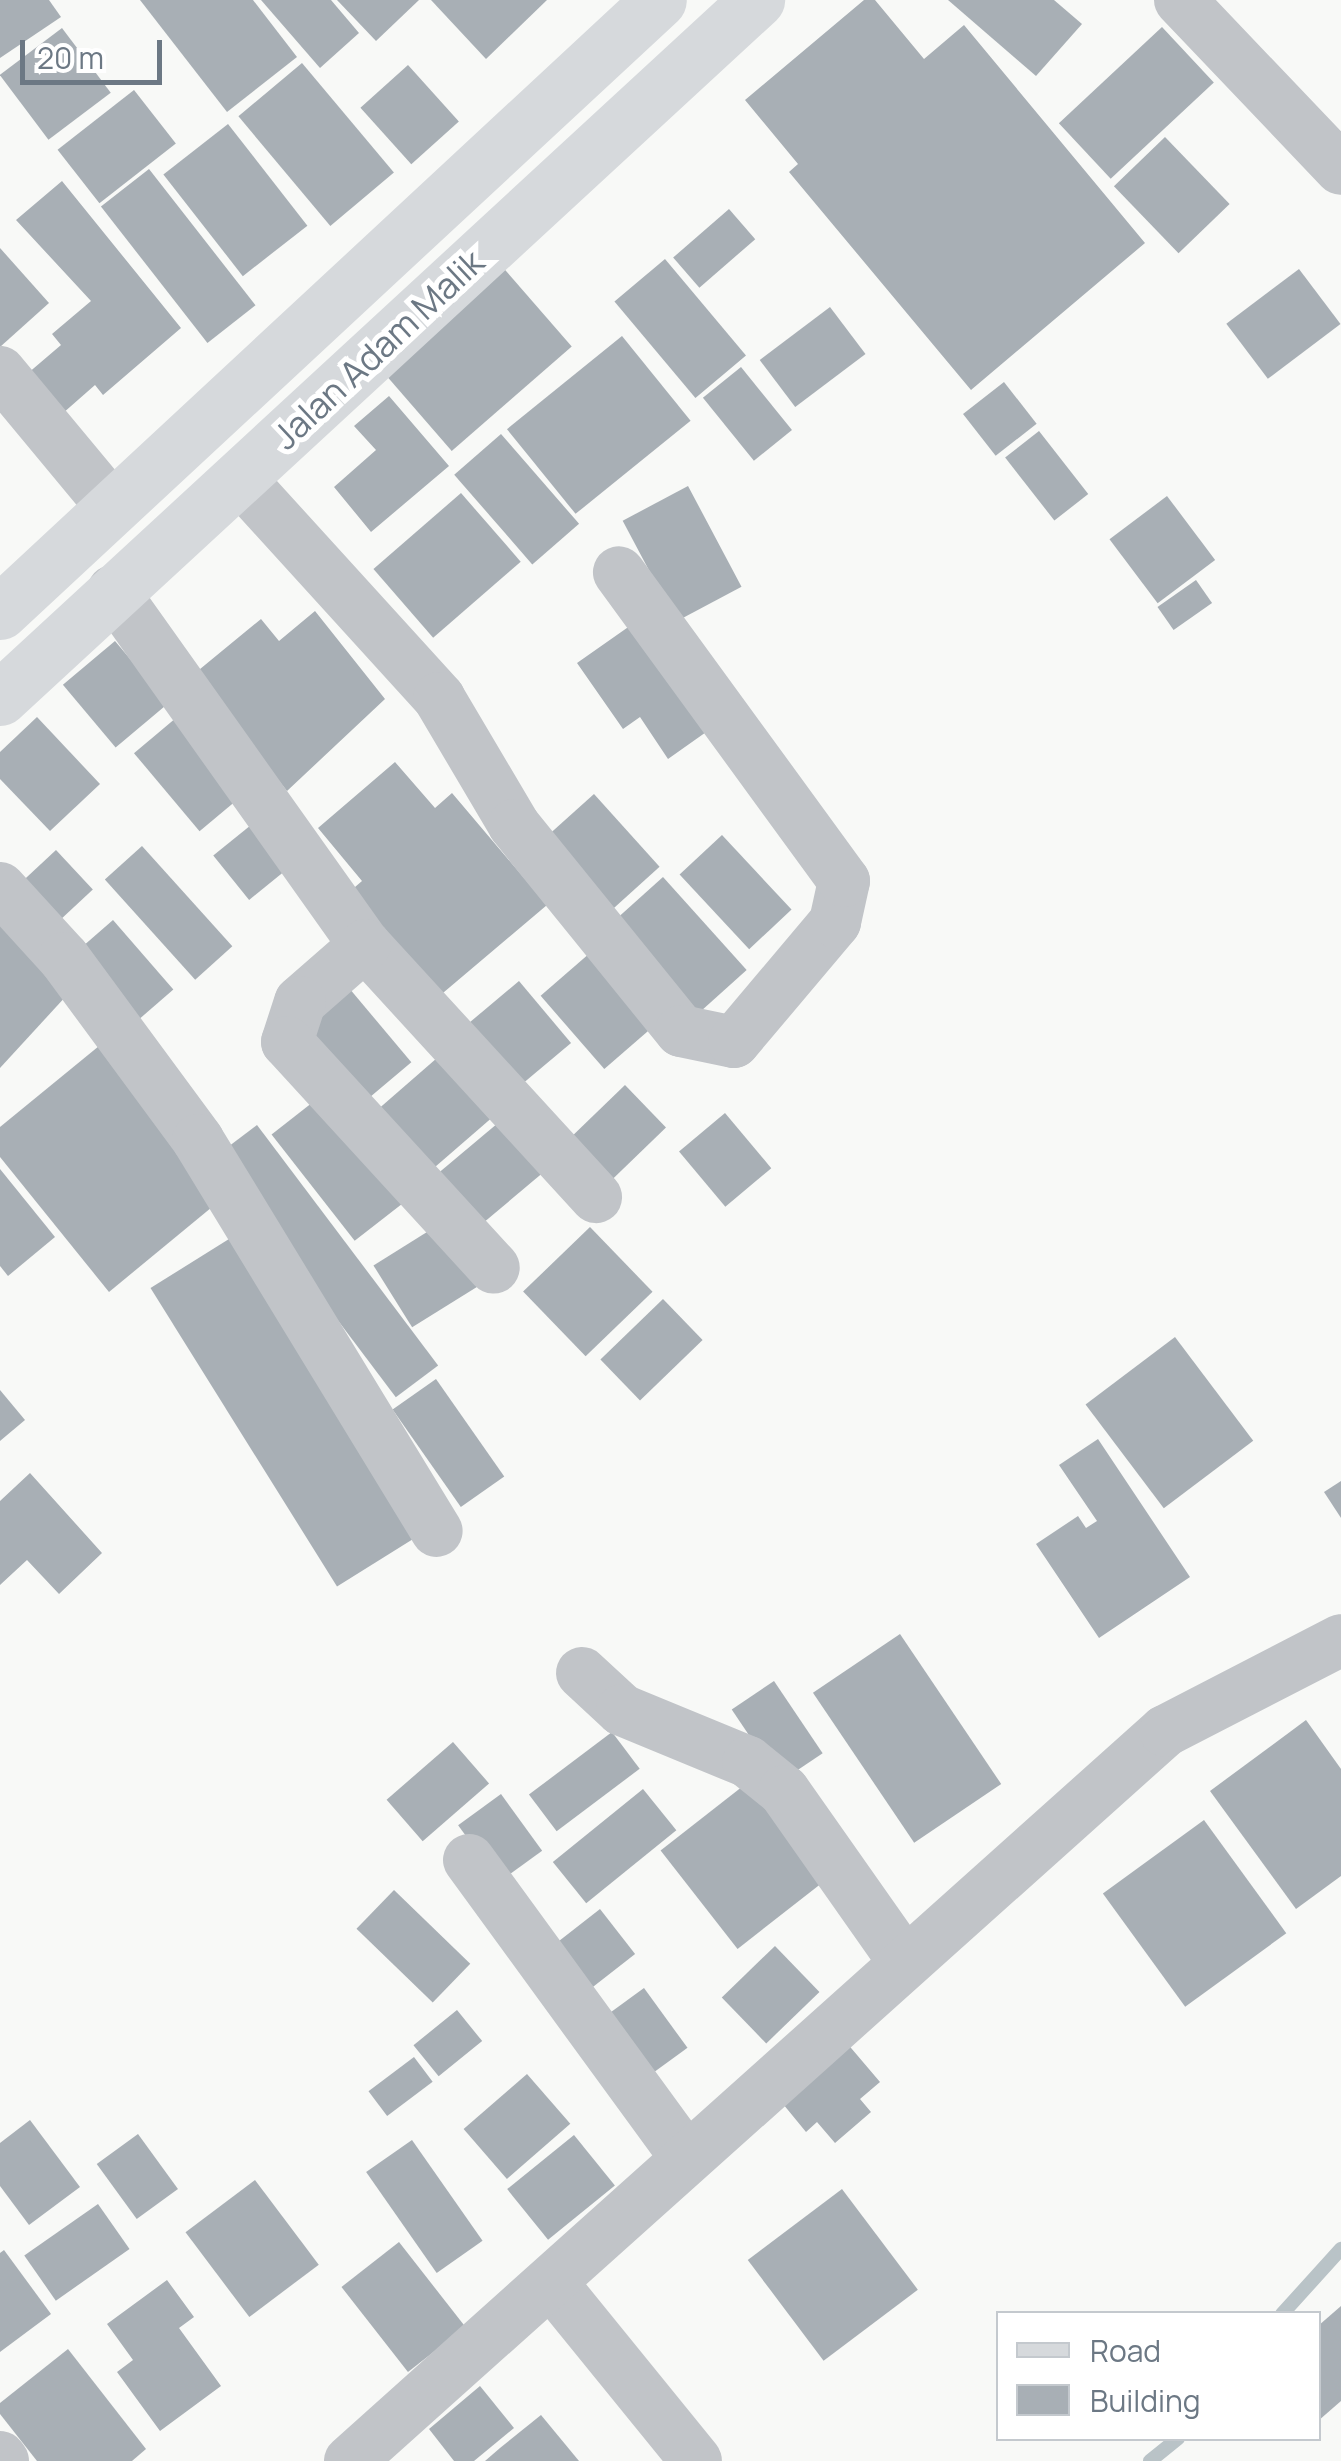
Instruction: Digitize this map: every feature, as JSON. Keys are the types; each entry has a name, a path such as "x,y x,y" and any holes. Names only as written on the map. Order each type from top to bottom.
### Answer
{"main road":[{"name":"Jalan Adam Malik","path":"0,612 114,508 448,187 659,0"},
{"name":"Jalan Adam Malik","path":"0,698 240,479 492,240 757,0"},
{"path":"448,187 492,240"}],"street":[{"path":"1180,0 1341,168"},
{"path":"0,372 114,508"},
{"path":"240,479 439,698 514,825 681,1031 734,1042 835,922 844,881 619,572"},
{"path":"113,591 365,944 596,1197"},
{"path":"0,888 64,958 198,1140 437,1532"},
{"path":"365,944 300,1002 287,1042 494,1268"},
{"path":"350,2461 554,2286 683,2153 1165,1730 1341,1640"},
{"path":"582,1673 622,1710 748,1762 784,1791 904,1962"},
{"path":"469,1860 683,2153"},
{"path":"554,2286 696,2461"}],"building":[{"path":"0,0 49,0 61,17 0,58"},
{"path":"140,0 253,0 297,57 227,112"},
{"path":"261,0 331,0 359,33 320,68"},
{"path":"337,0 419,0 376,41"},
{"path":"431,0 547,0 486,59"},
{"path":"864,0 875,0 924,59 964,25 1145,243 971,390 789,172 798,164 745,100"},
{"path":"948,0 1054,0 1082,24 1036,76"},
{"path":"1162,27 1214,83 1111,179 1059,123"},
{"path":"62,28 111,93 48,140 0,75"},
{"path":"302,63 394,173 330,226 238,116"},
{"path":"408,65 459,121 411,164 360,108"},
{"path":"134,90 176,144 99,203 58,150"},
{"path":"228,124 307,226 243,276 163,174"},
{"path":"1165,137 1230,204 1179,253 1114,186"},
{"path":"149,169 256,305 207,343 101,207"},
{"path":"62,181 181,328 103,395 95,385 54,421 20,380 61,345 52,334 91,301 16,220"},
{"path":"729,209 755,239 699,288 673,258"},
{"path":"0,248 49,303 0,347"},
{"path":"493,256 572,347 452,451 373,360"},
{"path":"665,259 746,356 695,398 614,301"},
{"path":"1299,269 1341,324 1268,379 1226,324"},
{"path":"830,307 866,354 795,407 760,360"},
{"path":"622,336 691,421 576,514 507,429"},
{"path":"741,367 792,430 754,461 703,398"},
{"path":"1004,382 1037,424 996,456 963,414"},
{"path":"389,396 449,466 371,532 334,487 376,450 354,426"},
{"path":"1039,431 1088,494 1054,521 1005,457"},
{"path":"501,434 579,524 532,564 454,475"},
{"path":"688,486 742,587 676,621 623,521"},
{"path":"461,493 521,562 433,638 373,569"},
{"path":"1167,496 1215,560 1158,603 1109,539"},
{"path":"1196,580 1212,603 1174,630 1157,607"},
{"path":"315,611 385,699 287,791 194,674 261,619 279,641"},
{"path":"634,623 709,730 668,759 640,717 623,729 577,663"},
{"path":"115,641 168,704 116,748 63,685"},
{"path":"183,712 249,790 200,831 134,753"},
{"path":"37,717 100,784 50,831 0,779 0,752"},
{"path":"395,762 435,808 452,793 547,905 437,998 348,893 362,881 318,828"},
{"path":"594,794 660,867 610,912 544,839"},
{"path":"256,821 292,865 249,900 213,856"},
{"path":"722,835 792,910 749,949 680,875"},
{"path":"142,846 232,946 195,980 105,879"},
{"path":"56,850 93,889 58,922 22,882"},
{"path":"663,877 747,970 699,1013 615,920"},
{"path":"0,908 79,982 0,1068"},
{"path":"113,920 173,989 133,1025 72,955"},
{"path":"598,946 662,1019 604,1069 541,996"},
{"path":"519,981 571,1043 509,1095 457,1033"},
{"path":"349,988 411,1062 368,1099 305,1025"},
{"path":"99,1046 223,1198 109,1292 0,1157 0,1127"},
{"path":"437,1058 490,1119 427,1174 374,1112"},
{"path":"625,1085 666,1127 601,1191 560,1148"},
{"path":"322,1095 405,1201 355,1241 272,1134"},
{"path":"725,1113 771,1168 725,1207 679,1152"},
{"path":"498,1123 541,1174 473,1232 430,1180"},
{"path":"257,1125 438,1365 396,1397 215,1157"},
{"path":"0,1169 55,1237 8,1276 0,1266"},
{"path":"443,1222 482,1284 412,1327 373,1265"},
{"path":"590,1227 653,1292 586,1356 523,1292"},
{"path":"237,1234 424,1533 337,1587 150,1288"},
{"path":"663,1299 703,1340 640,1400 600,1359"},
{"path":"1175,1337 1253,1441 1164,1508 1086,1404"},
{"path":"436,1379 504,1476 461,1507 393,1409"},
{"path":"0,1390 25,1420 0,1441"},
{"path":"1098,1439 1190,1577 1099,1638 1036,1544 1078,1516 1086,1528 1097,1521 1059,1465"},
{"path":"30,1473 102,1553 59,1594 27,1560 0,1585 0,1501"},
{"path":"1341,1481 1341,1518 1324,1492"},
{"path":"900,1634 1001,1784 914,1843 813,1693"},
{"path":"774,1681 823,1753 780,1782 732,1710"},
{"path":"1306,1720 1341,1769 1341,1876 1296,1909 1210,1791"},
{"path":"612,1732 640,1769 557,1831 529,1795"},
{"path":"453,1742 489,1784 423,1841 387,1800"},
{"path":"752,1779 829,1878 738,1949 661,1850"},
{"path":"643,1789 676,1830 586,1903 553,1862"},
{"path":"501,1794 542,1851 499,1882 458,1825"},
{"path":"1204,1820 1286,1933 1185,2007 1103,1893"},
{"path":"394,1890 470,1964 433,2002 356,1929"},
{"path":"600,1909 635,1954 584,1994 549,1949"},
{"path":"775,1946 819,1992 766,2043 722,1997"},
{"path":"644,1988 687,2048 645,2079 601,2019"},
{"path":"457,2010 482,2041 439,2076 413,2045"},
{"path":"840,2035 880,2082 860,2099 871,2112 835,2143 817,2122 806,2132 774,2093"},
{"path":"414,2057 433,2082 387,2116 368,2091"},
{"path":"527,2074 570,2124 507,2179 464,2129"},
{"path":"30,2120 80,2187 29,2225 0,2186 0,2143"},
{"path":"138,2134 178,2189 137,2219 97,2164"},
{"path":"574,2135 615,2186 548,2240 507,2189"},
{"path":"412,2140 483,2241 437,2273 366,2172"},
{"path":"255,2180 319,2265 249,2317 186,2232"},
{"path":"842,2189 918,2290 824,2361 748,2260"},
{"path":"98,2204 130,2249 56,2301 24,2256"},
{"path":"399,2242 465,2327 408,2372 341,2287"},
{"path":"4,2250 51,2314 0,2352 0,2253"},
{"path":"167,2280 194,2317 179,2328 221,2386 160,2431 117,2372 133,2360 107,2324"},
{"path":"1341,2306 1341,2401 1321,2418 1321,2323"},
{"path":"68,2349 146,2449 132,2461 37,2461 0,2414 0,2403"},
{"path":"480,2386 514,2428 474,2461 454,2461 429,2429"},
{"path":"541,2415 579,2461 485,2461 500,2448"}],"waterway":[{"path":"1285,2311 1341,2249"},
{"path":"1150,2461 1174,2441"}]}
